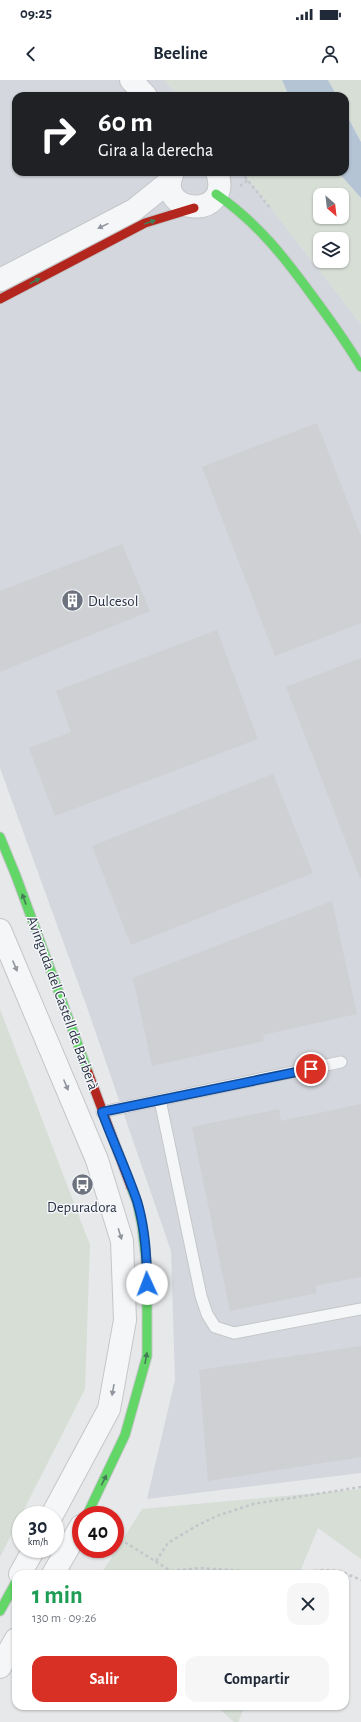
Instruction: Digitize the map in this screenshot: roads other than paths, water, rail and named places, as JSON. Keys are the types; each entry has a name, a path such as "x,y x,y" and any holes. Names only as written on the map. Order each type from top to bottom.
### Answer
{"street":[{"path":"132,80 142,92"},
{"path":"171,176 171,189 179,202 194,208"},
{"path":"0,280 134,210 171,176"},
{"path":"0,299 145,223 207,204 212,200 219,187 218,176"},
{"path":"216,194 235,206 253,221 276,247 346,340 361,367"},
{"name":"Avinguda del Castell de Barberà","path":"0,837 16,876 102,1112 137,1202 142,1226 147,1269 147,1356 125,1435 91,1506"},
{"name":"Avinguda del Castell de Barberà","path":"0,930 97,1160 122,1241 125,1320 109,1409 57,1506"},
{"path":"55,1570 72,1541"},
{"path":"22,1570 29,1558"},
{"path":"0,1611 12,1589"},
{"path":"0,1667 12,1647"}],"lane":[{"path":"102,1112 341,1062"},
{"path":"160,1100 201,1296 207,1314 215,1327 234,1333 361,1309"}],"water":[{"path":"282,80 328,80 335,92 287,92"},
{"path":"349,120 361,142 361,198 342,176 349,176"}],"place":[{"name":"Dulcesol","path":"73,601"},
{"name":"Depuradora","path":"82,1184"}]}
